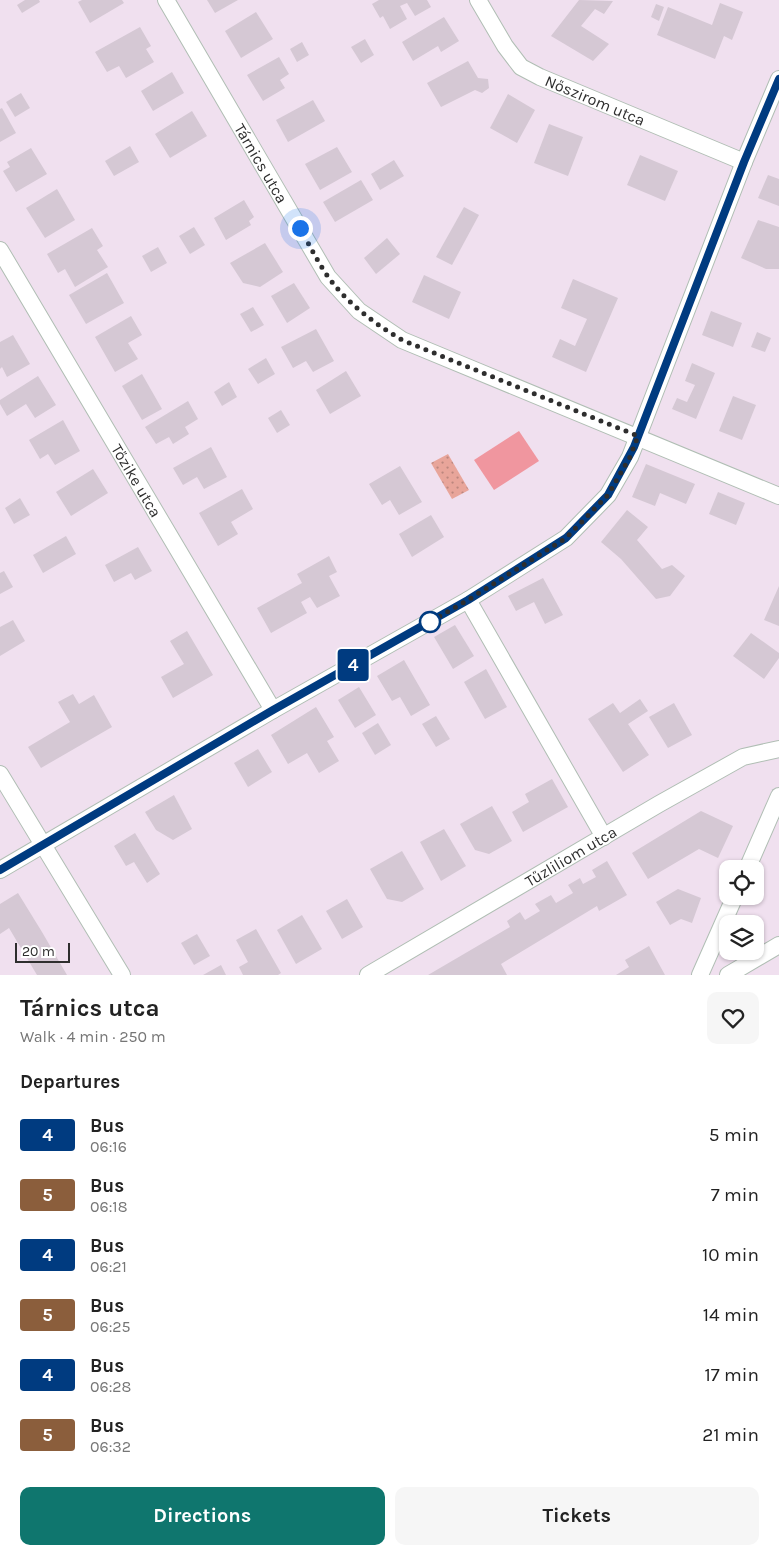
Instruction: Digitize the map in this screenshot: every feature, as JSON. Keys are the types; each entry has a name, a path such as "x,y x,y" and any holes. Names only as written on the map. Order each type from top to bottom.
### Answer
{"street":[{"name":"Tárnics utca","path":"166,0 328,277 359,311 402,340 638,436 779,496"},
{"name":"Nőszirom utca","path":"478,0 505,46 521,66 540,77 744,162"},
{"path":"0,870 273,710 468,600 566,538 608,495 630,457 744,162 779,79"},
{"name":"Tőzike utca","path":"0,250 273,710"},
{"path":"468,600 604,837"},
{"name":"Tűzliliom utca","path":"368,975 743,757 779,749"},
{"path":"0,774 122,975"},
{"path":"751,860 779,796"},
{"path":"700,975 731,905"},
{"path":"728,975 779,945"}],"shaded area":[{"path":"519,431 539,461 494,490 474,460"},
{"path":"448,454 469,490 452,499 431,463"}],"building":[{"path":"25,0 39,0 40,2 22,13 17,5"},
{"path":"82,0 122,0 124,3 90,23 78,2"},
{"path":"207,0 238,0 215,13"},
{"path":"379,0 427,0 431,7 415,16 407,3 400,6 407,19 390,29 383,16 380,18 372,4"},
{"path":"579,0 613,1 604,14 595,9 581,26 609,44 593,61 551,36"},
{"path":"720,3 743,12 732,40 724,36 715,59 657,35 668,7 712,25"},
{"path":"656,4 664,7 659,21 651,17"},
{"path":"256,12 273,39 241,58 225,31"},
{"path":"444,17 459,41 441,52 438,46 413,61 402,42"},
{"path":"140,27 151,46 146,49 154,62 126,78 119,66 107,72 95,52"},
{"path":"365,39 374,55 361,63 351,47"},
{"path":"302,42 309,55 297,62 290,49"},
{"path":"279,57 289,74 280,80 285,88 263,101 247,75"},
{"path":"468,61 478,78 488,79 489,88 482,93 475,90 441,107 427,83"},
{"path":"172,72 184,93 153,111 141,91"},
{"path":"21,93 30,108 15,117 6,102"},
{"path":"508,94 535,110 517,143 490,128"},
{"path":"313,100 325,121 288,142 276,120"},
{"path":"2,108 16,133 0,142 0,109"},
{"path":"192,111 207,136 170,158 155,134"},
{"path":"549,124 583,137 568,176 534,163"},
{"path":"130,146 139,162 114,176 105,161"},
{"path":"337,147 352,172 320,190 305,164"},
{"path":"31,148 47,174 16,192 3,171 10,167 7,162"},
{"path":"640,155 678,171 665,201 627,185"},
{"path":"394,160 404,176 380,190 371,174"},
{"path":"768,175 779,179 779,206 758,198"},
{"path":"361,180 373,200 335,222 323,202"},
{"path":"57,189 75,220 45,238 26,208"},
{"path":"244,200 254,217 249,221 251,225 226,240 214,218"},
{"path":"464,207 479,215 452,265 436,257"},
{"path":"758,220 779,227 779,269 766,269 741,258"},
{"path":"194,227 205,245 190,254 179,236"},
{"path":"92,228 103,246 97,250 108,267 75,287 65,269 58,273 47,254"},
{"path":"387,238 400,254 376,274 364,258"},
{"path":"265,243 283,272 260,287 243,283 230,263"},
{"path":"158,247 167,263 151,272 142,256"},
{"path":"107,273 124,303 86,324 69,295"},
{"path":"424,275 461,292 449,319 412,302"},
{"path":"573,279 618,298 586,372 552,357 560,339 575,346 587,319 561,308"},
{"path":"294,283 310,308 287,323 271,296"},
{"path":"253,307 264,325 251,332 240,314"},
{"path":"711,311 742,323 733,347 702,335"},
{"path":"131,316 142,335 128,343 138,359 115,372 95,337"},
{"path":"316,329 334,361 313,372 306,361 293,368 281,347"},
{"path":"757,332 771,338 765,352 751,347"},
{"path":"13,335 30,364 7,377 2,367 0,369 0,342"},
{"path":"266,358 275,374 258,384 248,369"},
{"path":"692,363 715,373 696,419 672,409 677,398 687,402 695,385 685,381"},
{"path":"346,371 361,396 330,414 316,390"},
{"path":"142,374 162,409 142,420 122,386"},
{"path":"38,376 56,405 35,418 26,404 7,416 0,404 0,400"},
{"path":"229,382 237,397 222,406 214,392"},
{"path":"733,396 756,405 742,440 719,431"},
{"path":"188,401 198,419 185,427 189,434 173,444 169,437 156,444 145,427"},
{"path":"281,410 290,425 277,433 268,418"},
{"path":"63,420 80,451 55,465 48,454 40,459 29,440"},
{"path":"211,447 227,477 204,489 197,477 183,485 173,468"},
{"path":"646,464 695,484 686,504 660,493 655,506 632,497"},
{"path":"400,466 422,502 399,515 390,500 382,505 369,484"},
{"path":"93,469 108,493 71,516 56,492"},
{"path":"242,489 253,509 231,522 238,534 218,546 199,513"},
{"path":"718,492 745,503 736,525 709,514"},
{"path":"20,498 30,515 14,524 5,508"},
{"path":"627,510 648,527 637,540 662,569 672,565 685,576 670,596 656,599 621,559 601,542"},
{"path":"431,515 444,537 412,557 399,534"},
{"path":"66,536 76,554 43,573 33,555"},
{"path":"138,547 152,571 135,580 131,573 114,582 105,565"},
{"path":"329,556 337,572 329,576 340,596 317,608 310,597 301,602 307,613 271,633 257,608 302,583 297,574"},
{"path":"4,571 13,587 0,594 0,573"},
{"path":"543,578 563,615 545,624 534,602 516,611 508,596"},
{"path":"779,586 779,626 764,620"},
{"path":"13,620 25,641 0,656 0,627"},
{"path":"455,625 474,656 453,669 434,637"},
{"path":"187,631 213,675 173,698 161,677 184,664 170,641"},
{"path":"751,633 779,653 779,658 764,679 733,656"},
{"path":"404,660 430,705 411,716 400,697 392,701 377,676"},
{"path":"486,669 507,707 485,719 464,682"},
{"path":"359,687 376,715 355,728 338,700"},
{"path":"73,694 79,704 94,695 112,727 41,768 28,747 70,722 58,702"},
{"path":"640,699 648,711 628,724 649,755 623,772 588,719 613,703 620,713"},
{"path":"674,703 692,735 668,748 649,717"},
{"path":"316,707 334,737 327,741 339,761 319,773 307,753 288,764 271,735"},
{"path":"436,716 450,739 436,747 422,724"},
{"path":"378,723 391,745 375,755 362,733"},
{"path":"258,749 272,772 248,787 234,763"},
{"path":"552,779 568,807 523,832 512,812 529,802 525,794"},
{"path":"174,795 192,829 173,840 156,830 145,812"},
{"path":"492,806 512,841 489,854 475,850 460,824"},
{"path":"701,811 733,826 718,858 699,849 648,879 632,853"},
{"path":"444,829 466,866 441,881 420,842"},
{"path":"135,833 160,874 147,883 134,862 126,866 114,846"},
{"path":"402,851 424,889 402,902 387,899 370,869"},
{"path":"607,861 627,895 599,911 597,906 501,964 507,975 428,975 510,927 507,921 520,912 525,920 540,911 535,904 551,895 556,903 573,893 568,885 580,878 583,884 596,877 592,870"},
{"path":"678,889 701,898 692,923 681,919 670,925 656,902"},
{"path":"18,893 67,975 37,975 9,928 0,934 0,904"},
{"path":"347,899 363,927 342,939 326,911"},
{"path":"302,915 322,949 296,964 277,930"},
{"path":"256,929 281,973 278,975 243,975 239,967 248,962 236,940"},
{"path":"197,934 210,956 194,965 181,943"},
{"path":"649,946 665,975 616,975 629,967 625,960"},
{"path":"221,965 226,975 203,975"}],"bus line":[{"name":"4","path":"0,870 273,710 468,600 566,538 608,495 630,457 744,162 779,79"}],"route":[{"path":"300,228 328,277 359,311 385,330 402,340 638,436 630,457 608,495 566,538 430,622"}]}
